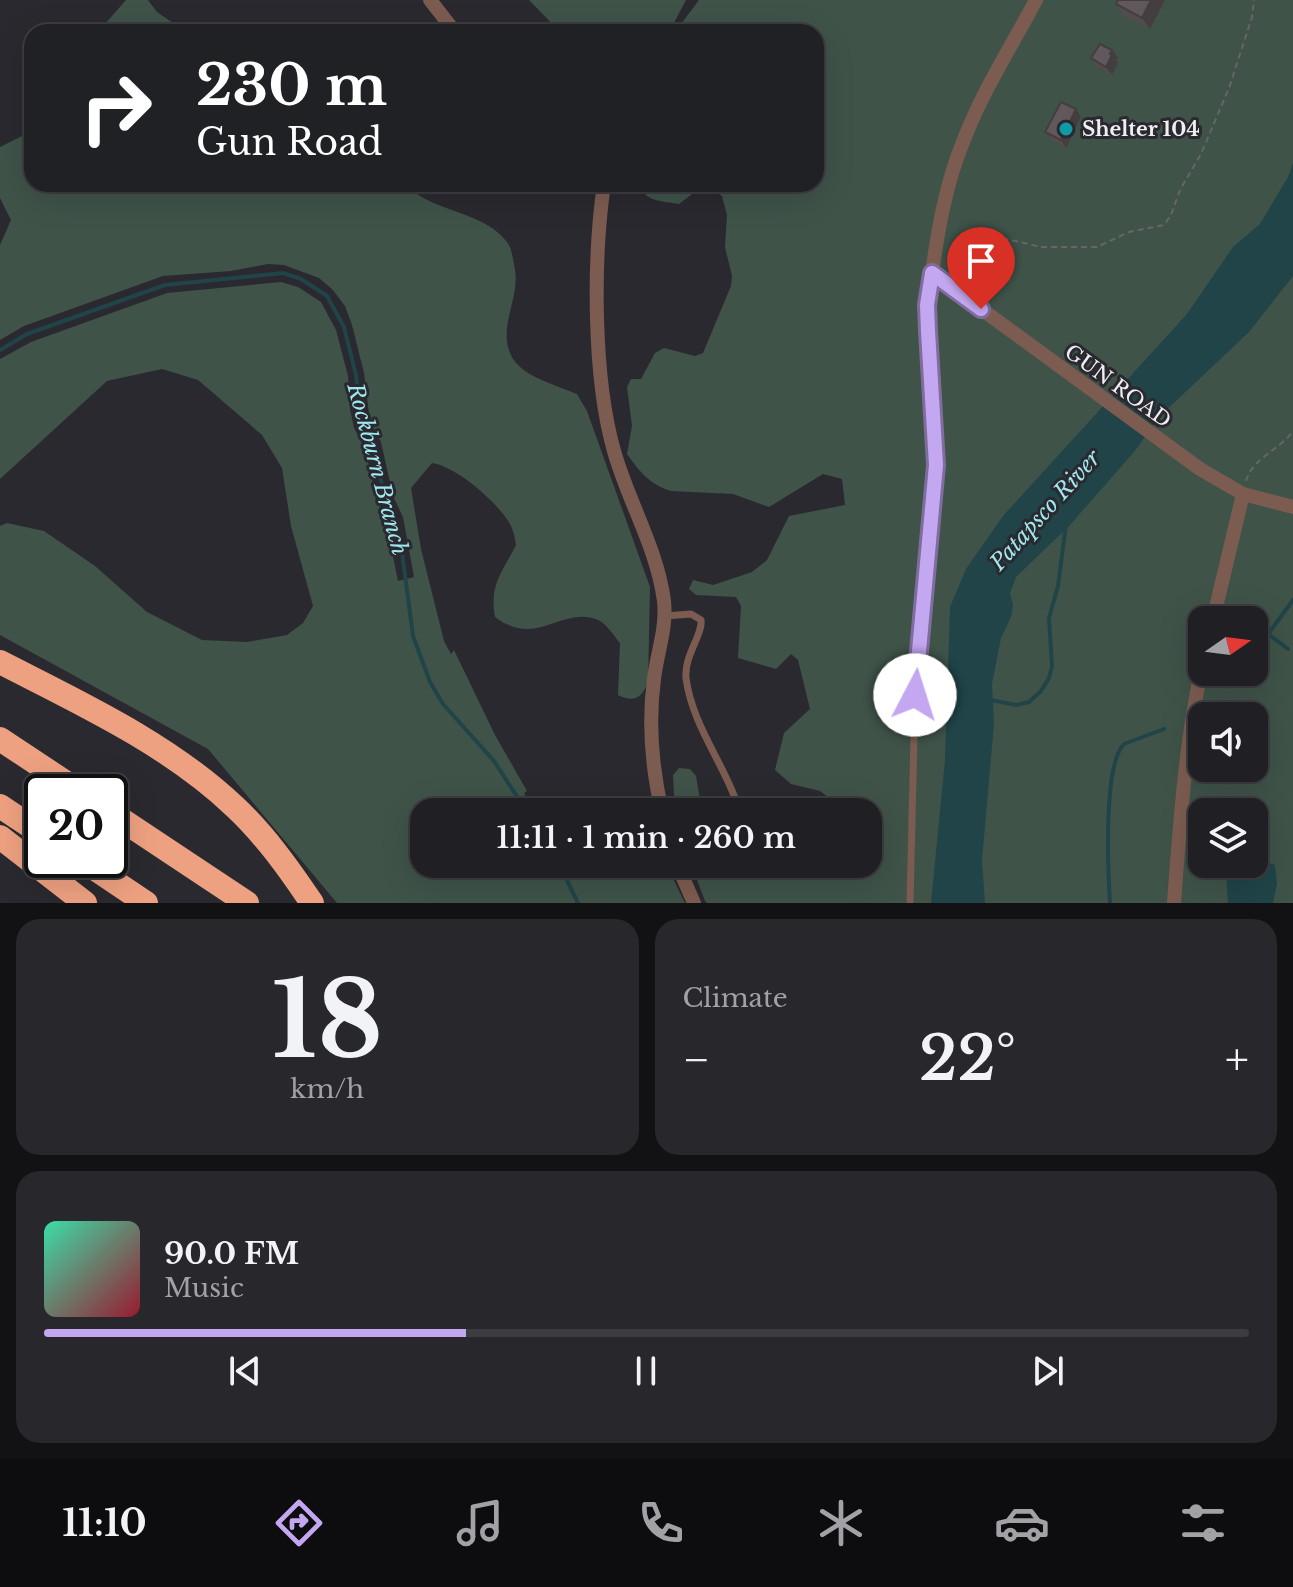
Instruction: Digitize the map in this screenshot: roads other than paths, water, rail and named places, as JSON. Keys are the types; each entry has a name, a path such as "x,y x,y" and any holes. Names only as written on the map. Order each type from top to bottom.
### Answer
{"highway":[{"path":"0,662 156,747 224,798 263,836 312,903"},
{"path":"0,739 53,774"},
{"path":"0,806 24,822"},
{"path":"128,824 247,903"},
{"path":"0,837 85,903"},
{"path":"109,878 146,903"}],"street":[{"path":"430,0 449,24"},
{"path":"932,273 946,197 962,143 985,93 1036,0"},
{"path":"603,192 598,274 600,347 607,418 620,471 658,571 665,616 654,678 651,721 653,762 659,798"},
{"name":"GUN ROAD","path":"932,273 1200,469 1243,494 1293,507"},
{"path":"1216,606 1243,494"},
{"path":"1174,903 1190,725 1198,686"},
{"path":"683,878 694,903"}],"lane":[{"path":"910,903 915,695 936,465 927,305 932,273"},
{"path":"665,616 691,614 701,620 702,627 688,655 688,687 701,731 735,798"}],"water":[{"name":"Patapsco River","path":"1293,163 1293,276 1249,332 1159,417 1134,452 1069,526 1016,577 1010,593 1013,605 1011,617 1001,638 992,684 994,724 982,860 985,903 931,903 945,760 950,607 966,569 1003,516 1187,314 1233,247 1260,224"},
{"path":"1268,862 1275,865 1277,884 1273,903 1228,903 1226,878 1268,878"}],"waterway":[{"name":"Rockburn Branch","path":"0,350 27,334 165,285 283,273 301,279 327,296 344,327 356,375 362,425 373,445 385,498 401,545 413,636 430,682 443,704 494,761 518,798"},
{"path":"991,700 1016,705 1029,702 1049,678 1052,666 1049,618 1058,586 1066,525"},
{"path":"1288,649 1268,634 1293,600"},
{"path":"1110,903 1108,819 1117,756 1124,744 1164,729"},
{"name":"Rockburn Branch","path":"566,878 578,903"}],"place":[{"name":"Shelter 104","path":"1066,129"}]}
